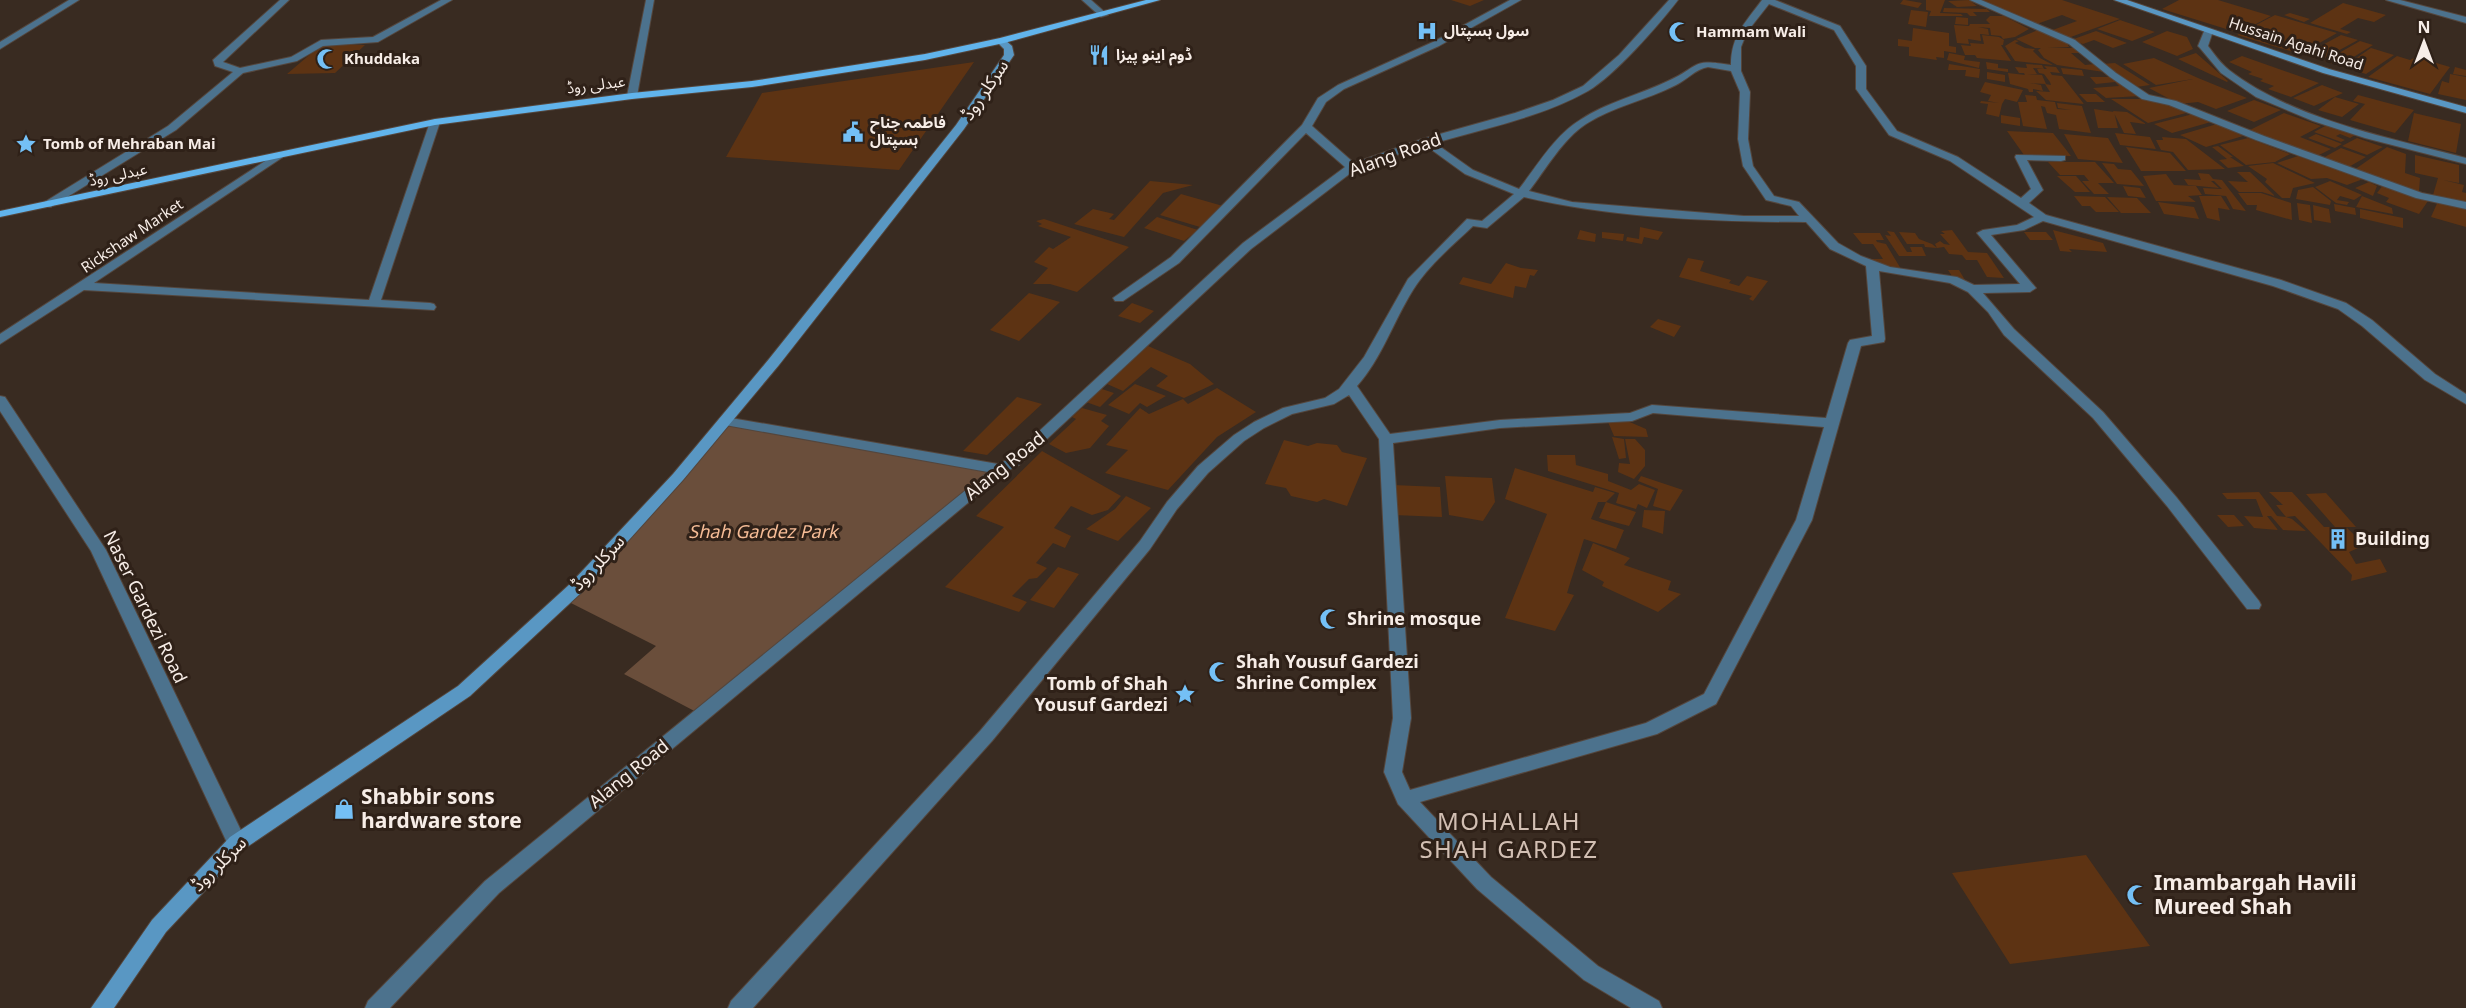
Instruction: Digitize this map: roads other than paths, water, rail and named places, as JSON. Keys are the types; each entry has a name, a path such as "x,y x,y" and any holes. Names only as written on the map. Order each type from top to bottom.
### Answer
{"main road":[{"name":"عبدلی روڈ","path":"0,214 435,122 840,72 1001,41 1156,0"},
{"name":"Hussain Agahi Road","path":"2118,0 2326,71 2466,110"},
{"name":"سرکلر روڈ","path":"102,1008 159,926 237,843 464,691 576,588 678,477 774,362 960,127 1009,56 1009,48 1001,41"},
{"name":"عبدلی روڈ","path":"0,221 44,206"}],"street":[{"path":"0,46 75,0"},
{"path":"240,71 218,64 218,60 285,0"},
{"path":"44,206 172,128 240,71 294,59 321,43 375,40 448,0"},
{"path":"632,96 650,0"},
{"path":"1086,0 1104,15"},
{"path":"1119,298 1175,260 1306,128 1322,100 1341,87 1436,44 1516,0"},
{"name":"Alang Road","path":"376,1008 492,887 1000,469 1014,462 1026,452 1247,246 1353,167 1426,141 1519,116 1586,88 1622,57 1674,0"},
{"path":"2253,605 2172,502 2098,415 2009,332 1992,309 1972,289 1953,280 1888,270 1857,259 1834,246 1795,204 1770,198 1748,166 1743,139 1745,92 1736,69 1736,47 1767,0 1837,28 1861,66 1861,89 1893,133 1954,159 2042,217 2277,283 2342,306 2367,323 2430,377 2466,400"},
{"path":"1974,0 2072,42 2113,75 2146,97 2172,103 2260,138 2420,196 2438,198 2466,206"},
{"path":"2390,0 2466,20"},
{"path":"2208,31 2203,46 2224,71 2260,95 2317,119 2369,136 2466,161"},
{"path":"739,1008 986,736 1145,545 1160,520 1208,462 1258,424 1284,412 1322,405 1343,393 1369,362 1407,290 1445,246 1472,221 1483,226 1521,194 1560,144 1581,123 1617,104 1673,83 1698,66 1708,64 1736,69"},
{"path":"374,304 435,122"},
{"path":"1306,128 1353,167"},
{"path":"1426,141 1469,172 1521,194 1572,205 1744,219 1808,219"},
{"name":"Rickshaw Market","path":"0,339 279,155"},
{"path":"2023,203 2037,190 2020,157 2061,158"},
{"path":"1972,289 2030,288 1983,233 2020,228 2042,217"},
{"path":"1405,799 1651,729 1710,699 1804,520 1855,343 1879,339 1872,264"},
{"path":"83,286 430,307"},
{"path":"1349,385 1386,439 1402,718 1394,772 1405,799 1484,883 1591,973 1651,1008"},
{"name":"Naser Gardezi Road","path":"0,400 98,550 237,843"},
{"path":"1386,439 1500,424 1632,417 1652,409 1832,423"},
{"path":"724,421 1000,469"}],"place":[{"name":"سول ہسپتال","path":"1427,31"},
{"name":"Hammam Wali","path":"1679,32"},
{"name":"ڈوم اینو پیزا","path":"1099,55"},
{"name":"Khuddaka","path":"327,59"},
{"name":"فاطمہ جناح ہسپتال","path":"853,132"},
{"name":"Tomb of Mehraban Mai","path":"26,144"},
{"name":"Building","path":"2338,539"},
{"name":"Shrine mosque","path":"1330,619"},
{"name":"Shah Yousuf Gardezi Shrine Complex","path":"1219,672"},
{"name":"Tomb of Shah Yousuf Gardezi","path":"1185,694"},
{"name":"Shabbir sons hardware store","path":"344,809"},
{"name":"Imambargah Havili Mureed Shah","path":"2137,895"}],"district":[{"name":"MOHALLAH SHAH GARDEZ","path":"1509,836"}],"park label":[{"name":"Shah Gardez Park","path":"763,532"}]}
